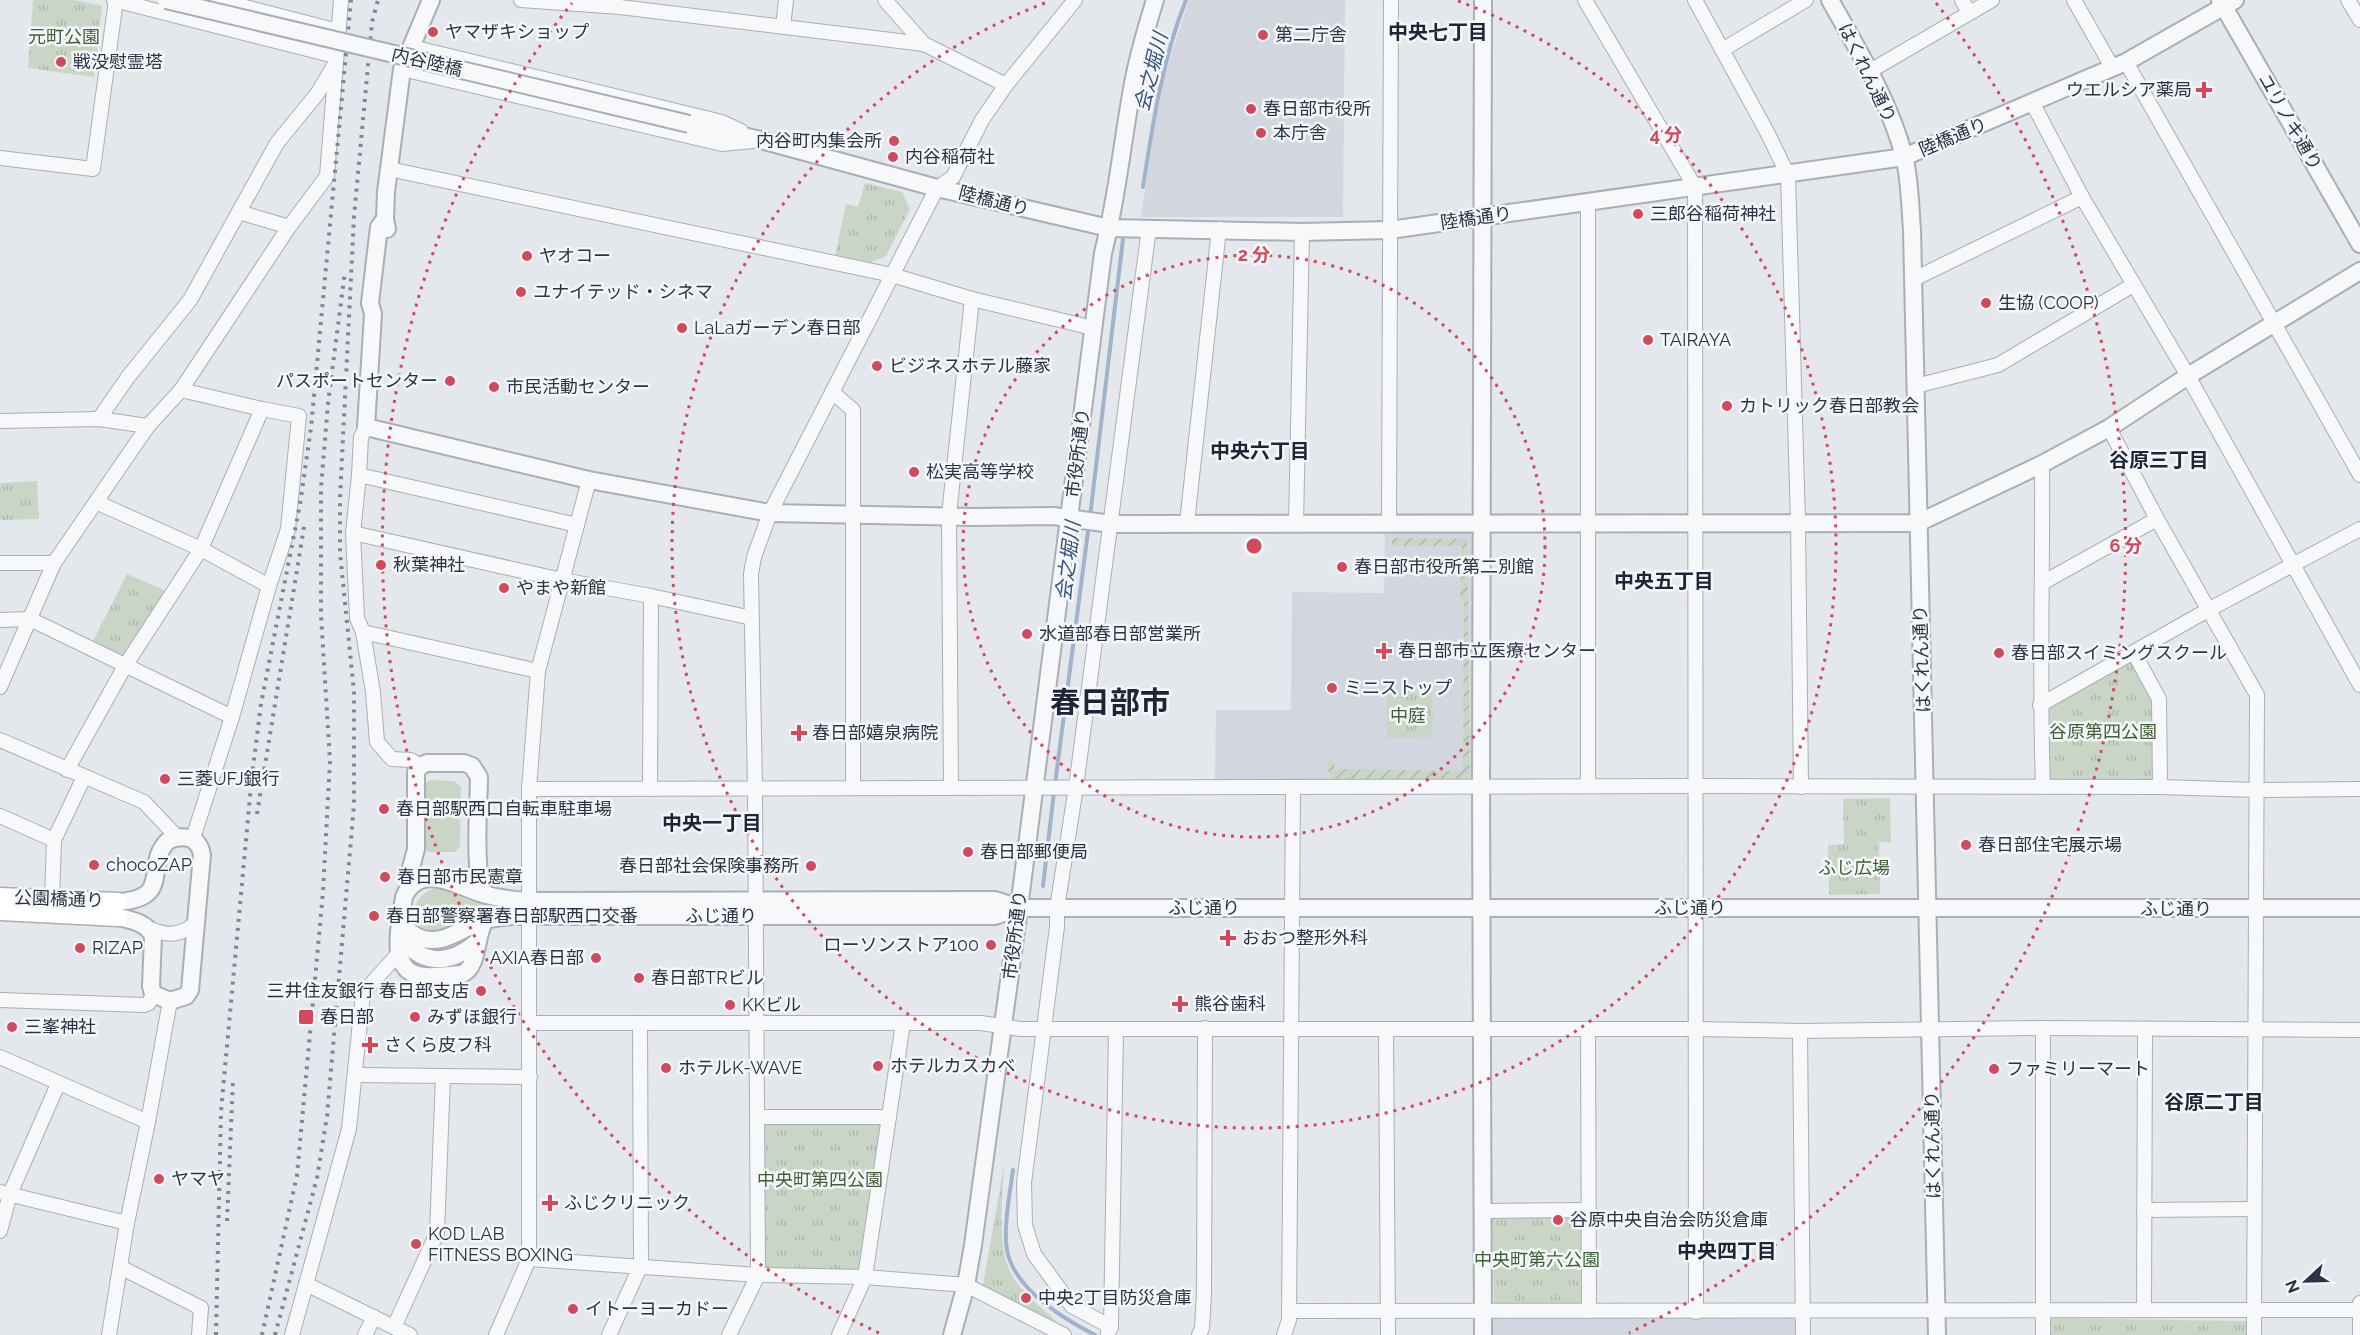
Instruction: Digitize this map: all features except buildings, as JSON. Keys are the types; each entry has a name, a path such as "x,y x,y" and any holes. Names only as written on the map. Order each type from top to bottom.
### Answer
{"main road":[{"name":"公園橋通り","path":"0,897 52,898 118,910"},
{"name":"公園橋通り","path":"0,911 118,910"}],"street":[{"path":"0,158 93,169 115,0 335,60"},
{"name":"内谷陸橋","path":"166,0 689,124"},
{"path":"0,687 54,563 148,426 181,390 289,227 327,176 341,0"},
{"path":"420,766 411,760 392,759 377,742 373,692 363,632 357,618 353,533 361,437 366,427 373,314 377,304 387,239 385,219 389,169 402,69 431,0"},
{"path":"520,0 684,7 783,27 924,44 1006,85"},
{"path":"783,27 786,0"},
{"path":"885,0 924,44"},
{"path":"729,1335 758,1275 755,789 751,574 754,557 770,513 937,188 952,177 982,120 1006,85 1075,0"},
{"name":"市役所通り","path":"952,1335 966,1285 1012,1028 1024,908 1075,518 1093,328 1115,228 1132,86 1155,0"},
{"path":"1389,524 1391,0"},
{"path":"1483,0 1481,787 1483,1335"},
{"path":"1585,0 1695,187 1696,1312"},
{"path":"1695,0 1788,175 1798,524 1801,787"},
{"path":"1722,50 1806,0"},
{"name":"はくれん通り","path":"1830,0 1870,71 1887,108 1904,157 1912,230 1937,1335"},
{"path":"1962,0 1969,13"},
{"path":"1870,71 1992,0"},
{"path":"2074,0 2119,65 2274,324 2360,475"},
{"path":"2348,0 2360,20"},
{"path":"224,1 338,31"},
{"name":"陸橋通り","path":"689,124 761,140 937,188 1115,228 1302,232 1390,230 1904,157 2033,104 2119,65 2227,2"},
{"name":"ユリノキ通り","path":"2227,2 2358,235"},
{"path":"412,47 722,122 761,140"},
{"path":"99,419 128,377 189,300 277,144 317,94 335,60"},
{"path":"402,69 722,144 761,140"},
{"path":"2033,104 2082,196 2188,376 2360,685"},
{"path":"389,169 892,275 972,299 1093,328"},
{"path":"1914,279 2082,196"},
{"path":"1588,202 1588,786"},
{"path":"239,212 289,227"},
{"path":"1108,1331 1072,1306 1034,1254 1025,1225 1024,1184 1040,1029 1057,927 1055,908 1145,228"},
{"path":"1187,523 1219,229"},
{"path":"1296,524 1302,232"},
{"path":"366,427 589,480 770,513 1075,518 1106,523 1587,525 1918,523 2042,464 2109,428 2188,376 2360,271"},
{"path":"1916,386 1998,365 2133,285"},
{"path":"951,788 949,515 972,299"},
{"path":"181,390 300,416 288,529 268,586 232,717 185,838"},
{"path":"832,392 853,410 854,787"},
{"path":"67,770 125,666 201,549 262,409"},
{"path":"0,421 99,419 148,426"},
{"path":"2109,428 2157,519 2257,695 2254,1335"},
{"path":"2042,464 2044,582 2040,705 2043,787"},
{"path":"359,475 577,525"},
{"path":"496,1335 529,1259 529,789 538,671 589,480"},
{"path":"96,502 201,549 268,586"},
{"path":"2044,582 2157,519"},
{"path":"2040,705 2208,610 2360,529"},
{"path":"353,533 562,580 752,618"},
{"path":"0,563 54,563"},
{"path":"650,789 651,596"},
{"path":"0,620 30,619 232,717"},
{"path":"363,632 538,671"},
{"path":"2134,653 2158,699 2160,787"},
{"path":"0,740 144,802 185,838 198,843 202,855 190,990 186,996 170,1001 153,994"},
{"path":"412,885 409,875 416,849 416,772 420,766 427,763 464,763 472,766 478,777 478,871 481,890 486,895"},
{"path":"52,898 54,840 84,777"},
{"path":"529,789 1588,786 2360,789"},
{"path":"1284,1335 1289,1311 1293,1029 1293,787"},
{"path":"0,816 54,840"},
{"path":"185,838 169,840 158,853 157,875 147,893 118,910 131,920 165,934 186,931 196,923"},
{"path":"485,920 479,930 473,965 469,971 462,974 416,974 408,969 398,954 404,897 412,885 422,880 436,878 448,880 486,895 513,900 530,909"},
{"name":"ふじ通り","path":"530,909 756,908 995,900 1024,908 2360,908"},
{"path":"401,915 404,925 411,933 427,940 447,938 485,920 530,909"},
{"path":"0,1000 144,1005 149,1003 153,994 151,986 153,936 150,929"},
{"path":"399,933 409,948 428,958 439,960 450,959 461,954 476,943"},
{"path":"292,1335 349,1129 363,993 398,954"},
{"path":"109,1335 127,1223 170,1001"},
{"path":"529,1023 990,1024 1040,1029 2360,1030"},
{"path":"609,1335 641,1266 640,1023"},
{"path":"839,1335 865,1277 903,1023"},
{"path":"1199,1335 1202,1328 1204,1294 1205,1028"},
{"path":"2043,1028 2043,1335"},
{"path":"1108,1331 1116,1029"},
{"path":"1386,1029 1388,1335"},
{"path":"2144,1310 2145,1029"},
{"path":"1588,1030 1589,1311"},
{"path":"1800,1031 1803,1335"},
{"path":"0,1057 148,1122"},
{"path":"356,1075 530,1077"},
{"path":"394,1327 437,1233 443,1077"},
{"path":"0,1231 5,1193 58,1084"},
{"path":"758,1117 889,1117"},
{"path":"5,1193 127,1223"},
{"path":"2144,1210 2253,1209"},
{"path":"1484,1211 1589,1210"},
{"path":"529,1259 758,1275 865,1277 966,1285 1064,1335"},
{"path":"120,1267 201,1308 199,1335"},
{"path":"306,1284 410,1335"},
{"path":"2360,1301 2360,1335"},
{"path":"1289,1311 2360,1310"},
{"path":"365,1335 374,1317"}],"shaded area":[{"name":"春日部市役所","path":"1189,0 1345,0 1343,217 1141,217 1164,77"},
{"name":"春日部市立医療センター","path":"1385,531 1478,532 1476,783 1215,781 1216,710 1291,710 1292,592 1384,593"},
{"path":"1792,1317 1796,1321 1796,1335 1491,1335 1491,1322 1494,1318"}],"green space":[{"name":"元町公園","path":"33,0 74,0 102,6 94,77 28,68"},
{"path":"865,183 902,192 910,209 886,256 870,263 835,256 846,204 858,207"},
{"path":"37,481 39,519 0,520 0,483"},
{"path":"1392,538 1467,539 1470,781 1332,780 1327,768 1328,762 1333,758 1335,769 1463,771 1464,601 1460,601 1462,546 1392,546"},
{"path":"127,574 169,592 124,663 91,645"},
{"name":"谷原第四公園","path":"2132,658 2154,702 2154,783 2048,783 2044,707"},
{"name":"中庭","path":"1386,692 1402,692 1402,695 1432,692 1433,737 1387,738"},
{"path":"430,780 454,781 461,787 460,846 455,852 428,852 423,847 424,784"},
{"name":"ふじ広場","path":"1890,798 1891,842 1879,842 1880,894 1829,895 1828,845 1844,844 1843,799"},
{"path":"439,887 467,900 504,908 472,916 444,931 426,930 416,919 416,904 428,891"},
{"name":"中央町第四公園","path":"764,1120 886,1120 861,1269 762,1269"},
{"path":"1004,1165 1002,1240 1009,1269 1024,1292 1058,1323 983,1285"},
{"name":"中央町第六公園","path":"1492,1216 1582,1217 1582,1303 1494,1303"},
{"path":"2049,1318 2248,1321 2248,1335 2050,1335"}],"waterway":[{"name":"会之堀川","path":"1143,187 1164,69 1186,0"},
{"name":"会之堀川","path":"1090,517 1123,239"},
{"name":"会之堀川","path":"1055,784 1089,524"},
{"name":"会之堀川","path":"1043,886 1054,792"},
{"name":"会之堀川","path":"1013,1170 1006,1232 1011,1264 1029,1290 1041,1301 1095,1335"}],"railway":[{"path":"216,1335 221,1111 252,775 261,704 300,504 311,428 351,0"},
{"path":"275,1335 317,1178 327,1116 354,805 354,692 340,553 340,498 354,217 372,22 378,0"},
{"path":"262,1335 297,1175 323,892 330,761 321,615 321,488 328,403 345,271"},
{"path":"257,814 305,521"},
{"path":"227,1221 233,1080"}],"place":[{"name":"ヤマザキショップ","path":"433,32"},
{"name":"第二庁舎","path":"1263,35"},
{"name":"戦没慰霊塔","path":"61,62"},
{"name":"ウエルシア薬局","path":"2204,90"},
{"name":"春日部市役所","path":"1251,109"},
{"name":"本庁舎","path":"1261,133"},
{"name":"内谷町内集会所","path":"894,141"},
{"name":"内谷稲荷社","path":"893,157"},
{"name":"三郎谷稲荷神社","path":"1638,214"},
{"name":"ヤオコー","path":"527,256"},
{"name":"ユナイテッド・シネマ","path":"521,292"},
{"name":"生協 (COOP)","path":"1986,303"},
{"name":"LaLaガーデン春日部","path":"682,328"},
{"name":"TAIRAYA","path":"1648,340"},
{"name":"ビジネスホテル藤家","path":"877,366"},
{"name":"パスポートセンター","path":"450,381"},
{"name":"市民活動センター","path":"494,387"},
{"name":"カトリック春日部教会","path":"1727,406"},
{"name":"松実高等学校","path":"914,472"},
{"name":"秋葉神社","path":"381,565"},
{"name":"春日部市役所第二別館","path":"1342,567"},
{"name":"やまや新館","path":"504,588"},
{"name":"水道部春日部営業所","path":"1027,634"},
{"name":"春日部市立医療センター","path":"1384,651"},
{"name":"春日部スイミングスクール","path":"1999,653"},
{"name":"ミニストップ","path":"1332,688"},
{"name":"春日部嬉泉病院","path":"799,733"},
{"name":"三菱UFJ銀行","path":"165,779"},
{"name":"春日部駅西口自転車駐車場","path":"384,809"},
{"name":"春日部住宅展示場","path":"1966,845"},
{"name":"春日部郵便局","path":"968,852"},
{"name":"chocoZAP","path":"94,865"},
{"name":"春日部社会保険事務所","path":"811,866"},
{"name":"春日部市民憲章","path":"385,877"},
{"name":"春日部警察署春日部駅西口交番","path":"374,916"},
{"name":"おおつ整形外科","path":"1228,938"},
{"name":"ローソンストア100","path":"991,945"},
{"name":"RIZAP","path":"80,948"},
{"name":"AXIA春日部","path":"596,958"},
{"name":"春日部TRビル","path":"639,978"},
{"name":"三井住友銀行 春日部支店","path":"481,991"},
{"name":"熊谷歯科","path":"1180,1004"},
{"name":"KKビル","path":"730,1005"},
{"name":"春日部","path":"306,1017"},
{"name":"みずほ銀行","path":"415,1017"},
{"name":"三峯神社","path":"12,1027"},
{"name":"さくら皮フ科","path":"370,1045"},
{"name":"ホテルカスカベ","path":"878,1066"},
{"name":"ホテルK-WAVE","path":"666,1068"},
{"name":"ファミリーマート","path":"1994,1069"},
{"name":"ヤマヤ","path":"159,1179"},
{"name":"ふじクリニック","path":"550,1203"},
{"name":"谷原中央自治会防災倉庫","path":"1558,1220"},
{"name":"KOD LAB FITNESS BOXING","path":"416,1244"},
{"name":"中央2丁目防災倉庫","path":"1026,1298"},
{"name":"イトーヨーカドー","path":"573,1309"}],"district":[{"name":"中央七丁目","path":"1438,32"},
{"name":"中央六丁目","path":"1260,451"},
{"name":"谷原三丁目","path":"2159,460"},
{"name":"中央五丁目","path":"1664,581"},
{"name":"春日部市","path":"1110,703"},
{"name":"中央一丁目","path":"712,823"},
{"name":"谷原二丁目","path":"2214,1102"},
{"name":"中央四丁目","path":"1727,1251"}]}
